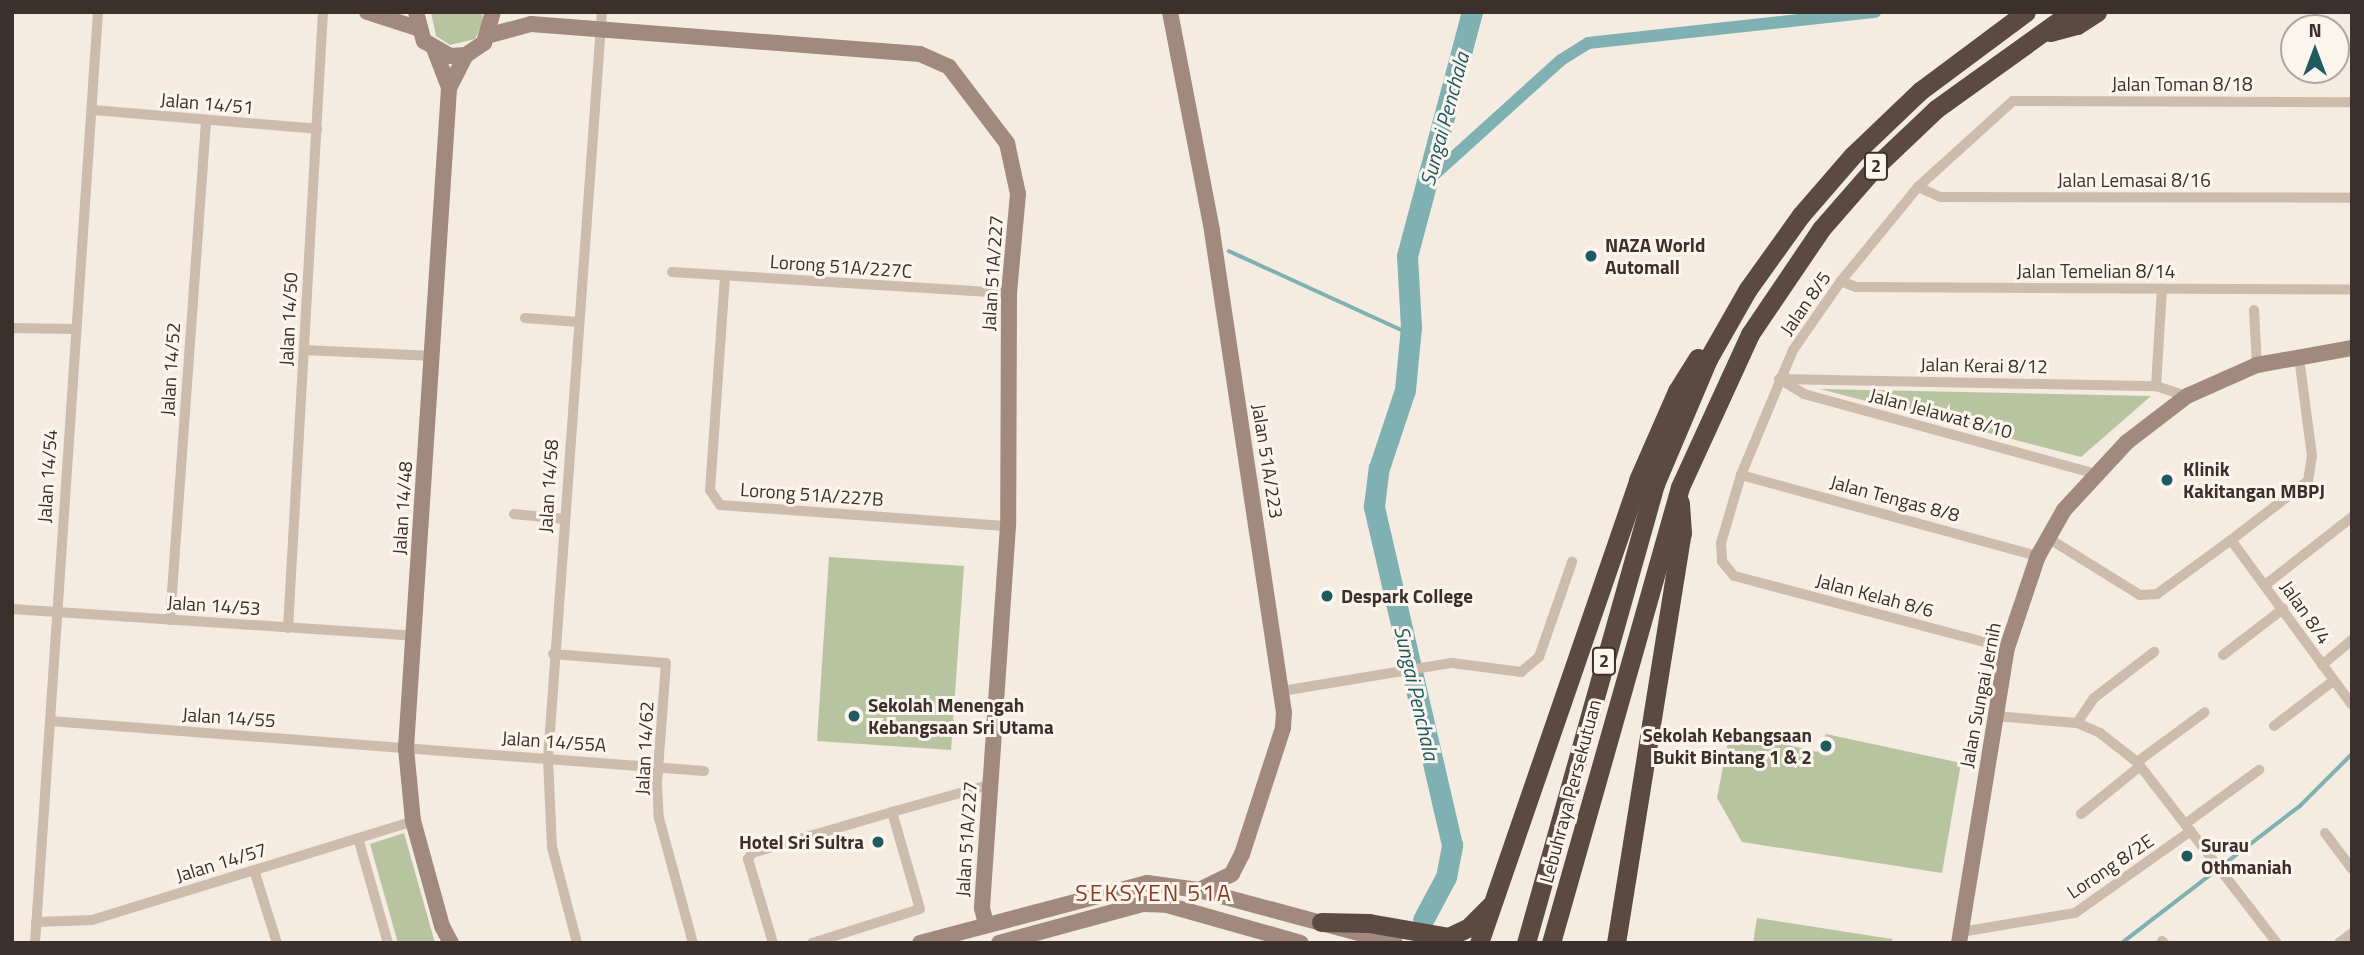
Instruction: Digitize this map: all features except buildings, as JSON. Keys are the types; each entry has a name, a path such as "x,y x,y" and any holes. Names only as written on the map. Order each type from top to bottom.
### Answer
{"highway":[{"name":"Lebuhraya Persekutuan","path":"1527,943 1655,484 1717,342 1801,215 1862,146 1920,91 2026,12"},
{"name":"Lebuhraya Persekutuan","path":"1551,943 1680,487 1750,334 1821,229 1876,166 1936,109 2032,37 2071,12"},
{"path":"2032,37 2077,25 2097,12"},
{"path":"1479,943 1638,480 1692,363 1717,342"},
{"path":"1619,939 1655,676 1682,533 1680,487"},
{"path":"1321,922 1392,934 1448,937 1492,905"}],"street":[{"name":"Jalan 14/54","path":"34,943 98,12"},
{"name":"Jalan 14/50","path":"288,628 323,12"},
{"path":"367,12 416,20"},
{"path":"435,51 466,55 490,35 493,12"},
{"name":"Jalan 51A/227","path":"499,12 531,24 920,54 949,67 1007,143 1016,167 1018,194 1009,293 1008,526 982,908 986,924"},
{"name":"Jalan 14/58","path":"577,943 552,847 548,759 553,654 603,12"},
{"name":"Jalan 51A/223","path":"1170,12 1212,232 1282,691 1283,728 1242,854 1232,874 1199,890"},
{"name":"Jalan 14/48","path":"416,20 435,51 449,88 434,356 406,748 413,821 442,926 451,943"},
{"name":"Jalan 51A/227","path":"490,35 531,24"},
{"name":"Jalan 14/48","path":"449,88 466,55"},
{"name":"Jalan Toman 8/18","path":"2013,101 2352,103"},
{"name":"Jalan 8/5","path":"1734,576 1722,561 1721,543 1741,475 1793,350 1841,281 1918,187 2013,101"},
{"name":"Jalan 14/51","path":"93,110 317,129"},
{"name":"Jalan 14/52","path":"170,620 206,121"},
{"name":"Jalan Lemasai 8/16","path":"1918,187 1940,197 2352,198"},
{"name":"Lorong 51A/227C","path":"672,272 1009,293"},
{"name":"Lorong 51A/227B","path":"725,276 710,490 720,505 1008,526"},
{"name":"Jalan Temelian 8/14","path":"1841,281 1856,287 2352,290"},
{"path":"2156,386 2162,289"},
{"path":"2254,310 2257,365"},
{"path":"525,318 579,322"},
{"path":"12,328 76,329"},
{"name":"Jalan Sungai Jernih","path":"1960,937 2007,648 2039,556 2064,510 2127,442 2187,396 2257,365 2352,348"},
{"path":"304,350 434,356"},
{"path":"2048,538 2140,595 2157,594 2308,481 2312,456 2299,357"},
{"name":"Jalan Kerai 8/12","path":"1779,379 2156,386 2187,396"},
{"name":"Jalan Jelawat 8/10","path":"1779,379 1804,394 2096,474"},
{"name":"Jalan Tengas 8/8","path":"1741,475 2039,556"},
{"path":"514,514 563,519"},
{"path":"2265,585 2352,517"},
{"name":"Jalan 8/4","path":"2231,540 2352,705"},
{"path":"1282,691 1440,664 1521,672 1539,657 1572,562"},
{"name":"Jalan Kelah 8/6","path":"1734,576 2007,648"},
{"name":"Jalan 14/53","path":"12,609 414,636"},
{"path":"2223,655 2283,609"},
{"path":"2322,665 2352,640"},
{"path":"2077,723 2094,698 2154,652"},
{"name":"Jalan 14/62","path":"553,654 666,663 659,767 659,818 693,943"},
{"path":"2274,726 2333,681"},
{"path":"2081,814 2205,712"},
{"path":"1995,716 2077,723 2100,733 2139,764 2277,943"},
{"name":"Jalan 14/55","path":"50,721 406,748"},
{"name":"Jalan 14/55A","path":"406,748 701,770"},
{"name":"Lorong 8/2E","path":"1960,937 2075,913 2259,769"},
{"path":"773,943 748,859 752,853 992,784"},
{"path":"812,943 920,909 892,813"},
{"name":"Jalan 14/57","path":"36,922 92,920 413,821"},
{"path":"2325,833 2352,869"},
{"path":"358,838 388,943"},
{"path":"254,870 276,943"},
{"path":"920,943 1147,883 1199,890 1321,922"},
{"path":"999,943 1143,904 1167,905 1266,938 1301,943"},
{"name":"Jalan 14/48","path":"442,926 442,943"},
{"path":"2339,943 2352,933"}],"green space":[{"path":"431,12 482,12 483,23 475,39 450,45 436,36"},
{"path":"1820,389 2151,396 2081,457"},
{"path":"829,557 964,566 951,750 817,741"},
{"path":"1730,731 1817,752 1826,734 1961,763 1942,873 1742,842 1717,798"},
{"path":"404,833 435,943 398,943 370,844"},
{"path":"1757,918 1892,939 1892,943 1753,943"}],"waterway":[{"name":"Sungai Penchala","path":"1423,920 1446,877 1452,845 1374,506 1379,468 1405,390 1411,327 1407,256 1472,12"},
{"path":"1426,182 1561,60 1588,43 1875,12"},
{"path":"1229,251 1410,334"},
{"path":"2122,943 2300,806 2352,754"}],"place":[{"name":"NAZA World Automall","path":"1591,256"},
{"name":"Klinik Kakitangan MBPJ","path":"2167,480"},
{"name":"Despark College","path":"1327,596"},
{"name":"Sekolah Menengah Kebangsaan Sri Utama","path":"854,716"},
{"name":"Sekolah Kebangsaan Bukit Bintang 1 & 2","path":"1826,746"},
{"name":"Hotel Sri Sultra","path":"878,842"},
{"name":"Surau Othmaniah","path":"2187,856"}],"district":[{"name":"SEKSYEN 51A","path":"1154,893"}]}
